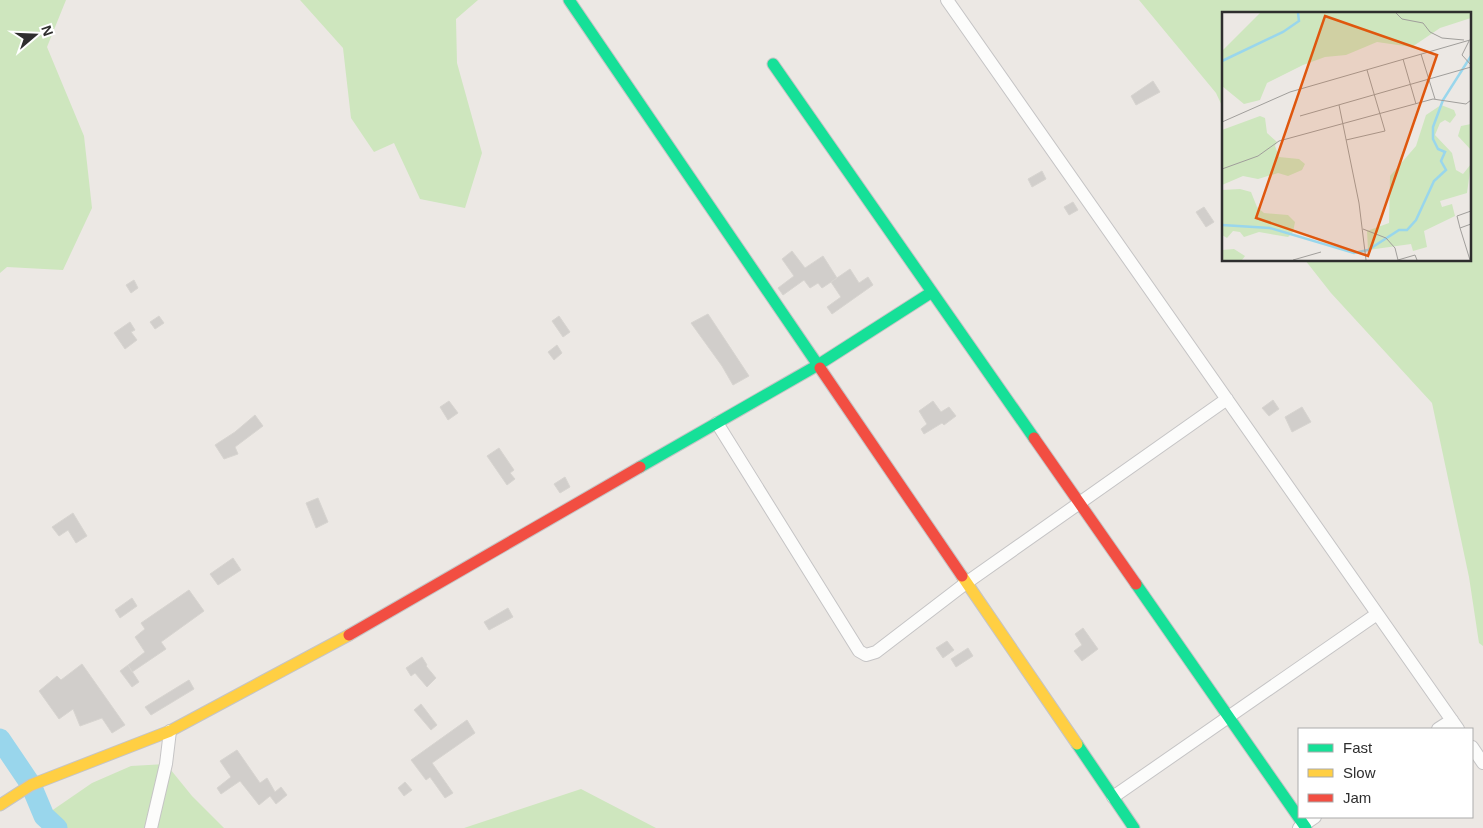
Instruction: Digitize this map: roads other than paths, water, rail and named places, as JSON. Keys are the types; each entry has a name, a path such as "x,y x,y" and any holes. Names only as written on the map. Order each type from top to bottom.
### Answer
{"street":[{"path":"569,0 1134,828"},
{"path":"947,0 1455,725 1442,728"},
{"path":"773,64 1303,827 1314,818"},
{"path":"0,805 31,785 170,731 329,646 818,365 932,292"},
{"path":"717,423 859,651 866,655 876,652 966,583 1227,399"},
{"path":"1113,797 1377,614"},
{"path":"151,828 166,764 170,731"},
{"path":"1473,748 1483,763"}],"waterway":[{"path":"0,739 31,785 44,816 57,828"}]}
